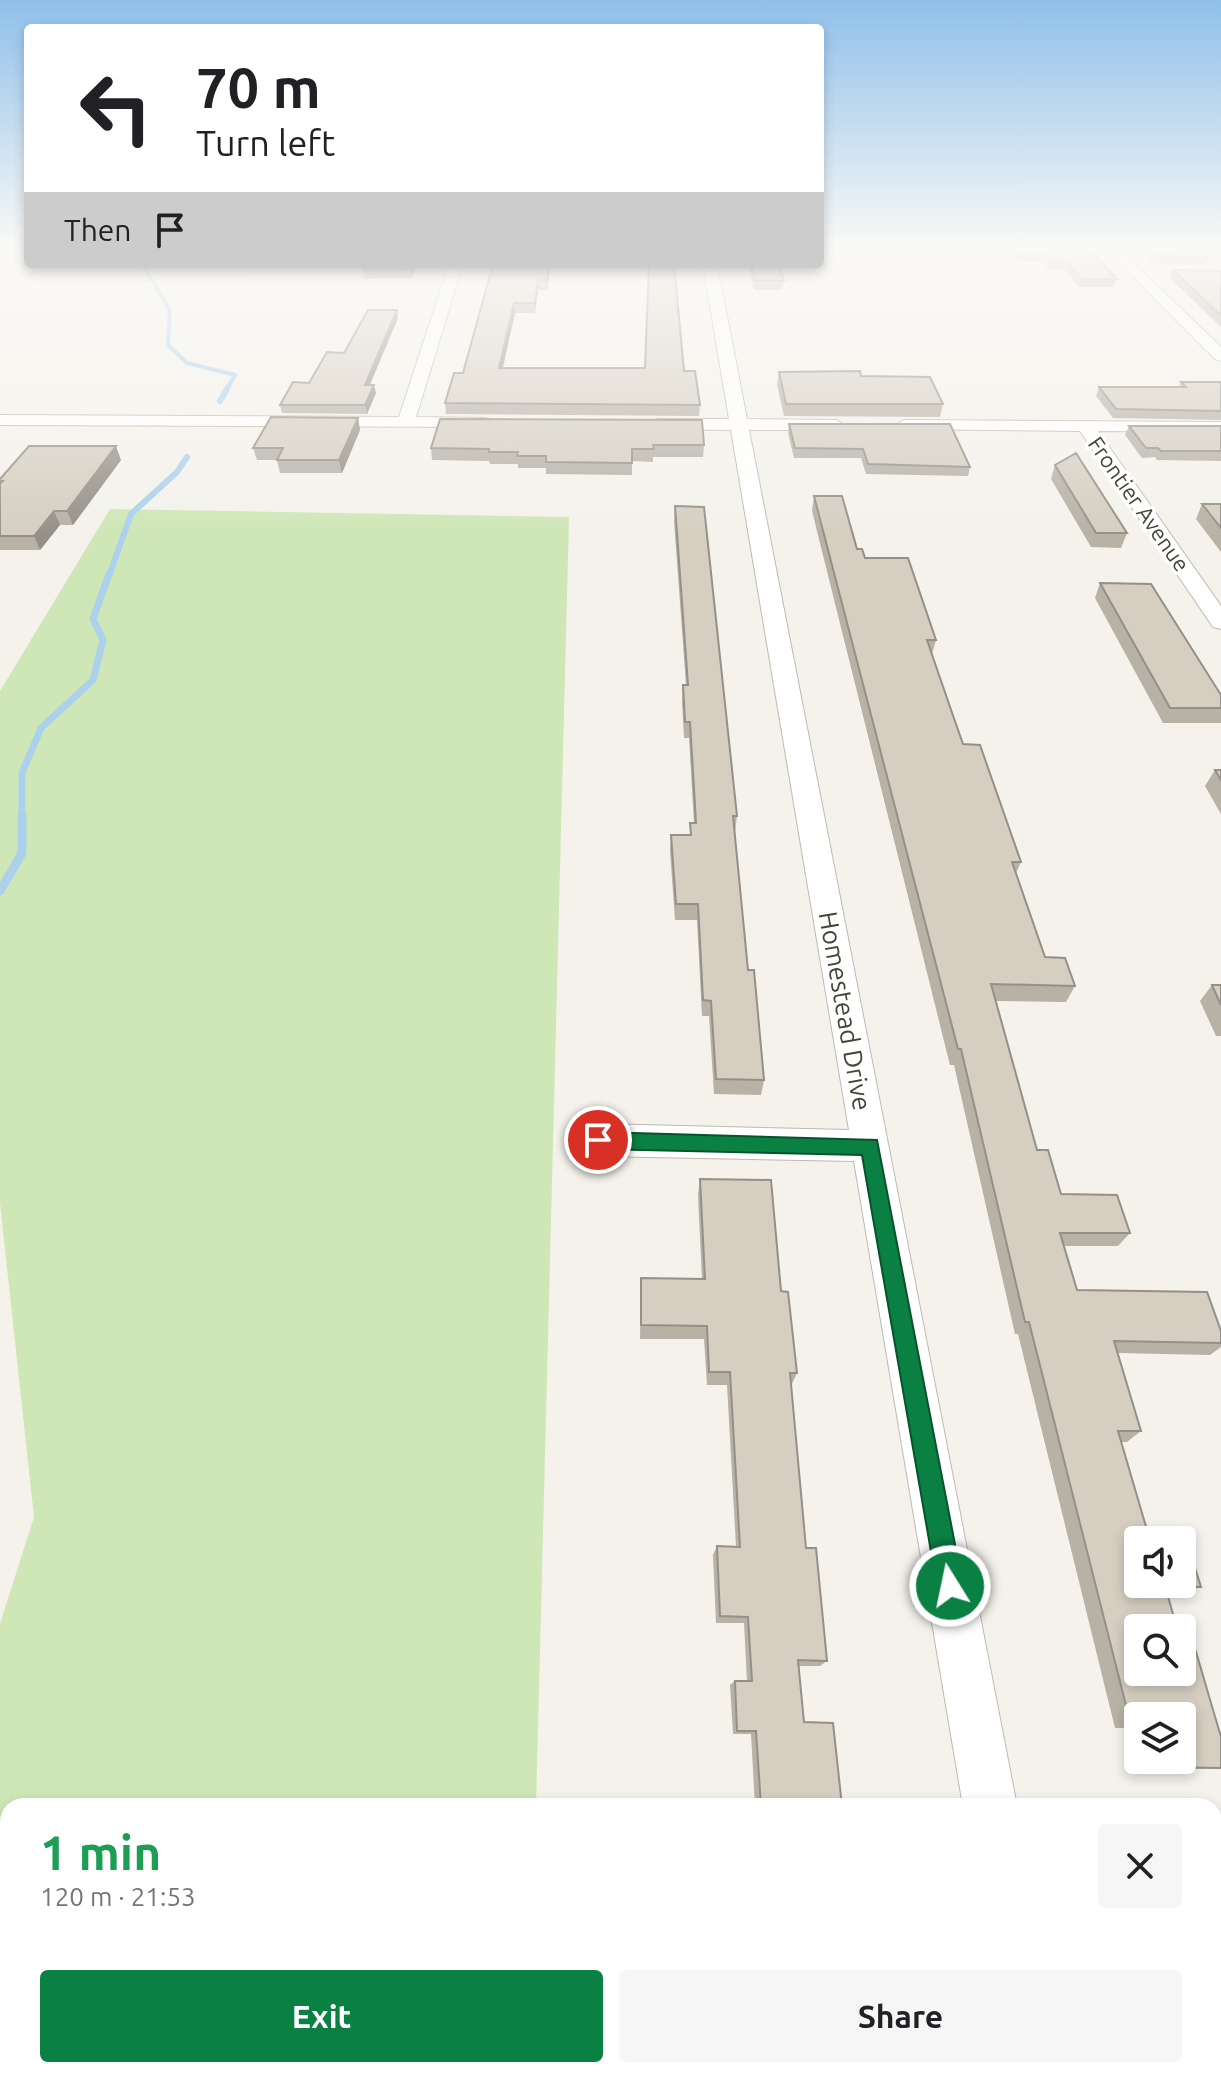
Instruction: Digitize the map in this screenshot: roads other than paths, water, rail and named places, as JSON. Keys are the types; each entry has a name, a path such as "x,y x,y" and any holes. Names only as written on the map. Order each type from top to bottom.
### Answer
{"street":[{"path":"406,422 431,342"},
{"name":"Homestead Drive","path":"724,342 989,1798"},
{"path":"0,420 501,423"},
{"path":"8,437 23,420"},
{"path":"644,424 849,425"},
{"path":"880,425 1221,427"},
{"name":"Frontier Avenue","path":"1085,426 1221,622"},
{"path":"598,1140 870,1146"}],"waterway":[{"path":"168,342 187,363 235,375 227,389"},
{"path":"220,401 228,387"},
{"path":"109,576 131,514 177,472 187,457"},
{"path":"0,891 22,853 22,773 41,728 93,680 103,640 93,619 109,574"}]}
